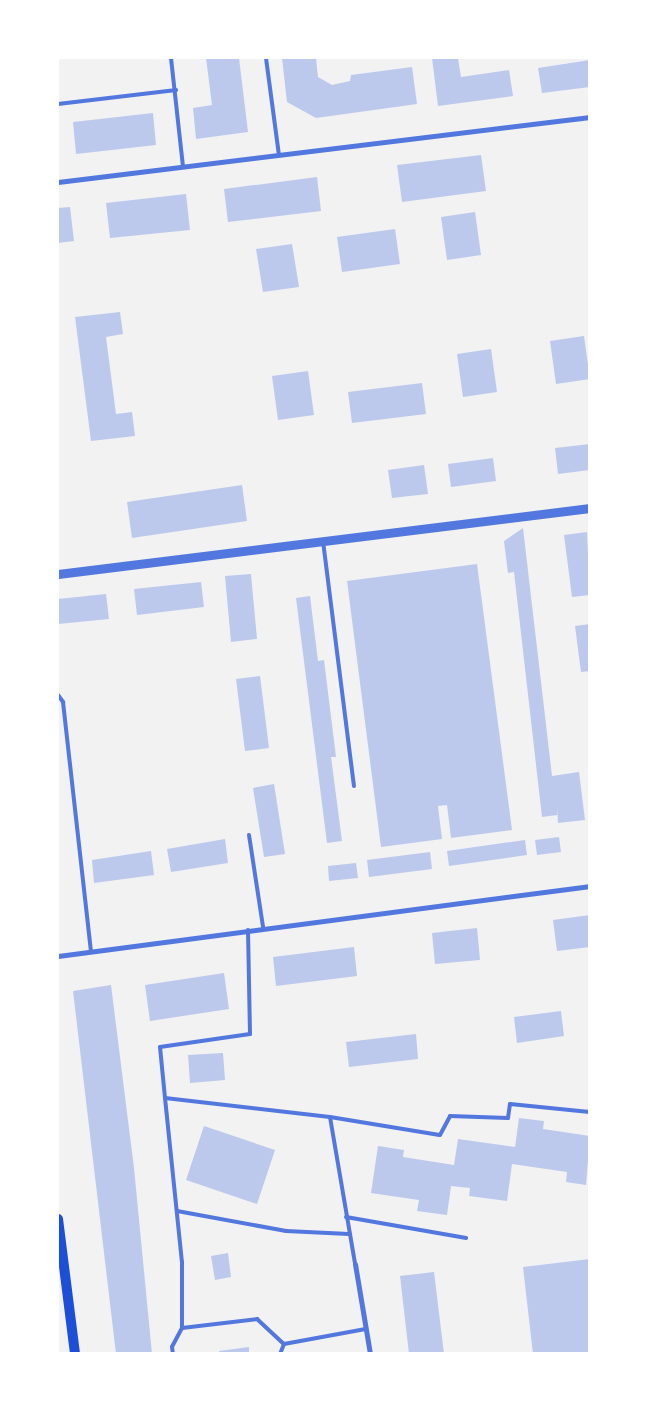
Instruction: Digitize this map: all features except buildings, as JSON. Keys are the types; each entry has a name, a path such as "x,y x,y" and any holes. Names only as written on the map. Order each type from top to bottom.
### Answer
{"main road":[{"path":"58,1219 75,1354"}],"street":[{"path":"58,182 590,117"},
{"path":"58,574 590,508"},
{"path":"58,956 263,927 590,886"},
{"path":"355,1264 370,1354"}],"lane":[{"path":"171,58 183,166"},
{"path":"266,58 279,155"},
{"path":"58,104 176,90"},
{"path":"323,541 354,786"},
{"path":"58,695 63,702 91,950"},
{"path":"249,835 263,927"},
{"path":"173,1354 172,1347 182,1328 182,1262 160,1047 250,1034 248,930"},
{"path":"165,1098 330,1118 440,1135 450,1116 508,1118 510,1104 590,1112"},
{"path":"330,1118 355,1264"},
{"path":"177,1211 286,1231 349,1234"},
{"path":"346,1217 466,1238"},
{"path":"182,1328 257,1319 284,1344"},
{"path":"284,1344 366,1329"},
{"path":"280,1354 284,1344"}]}
